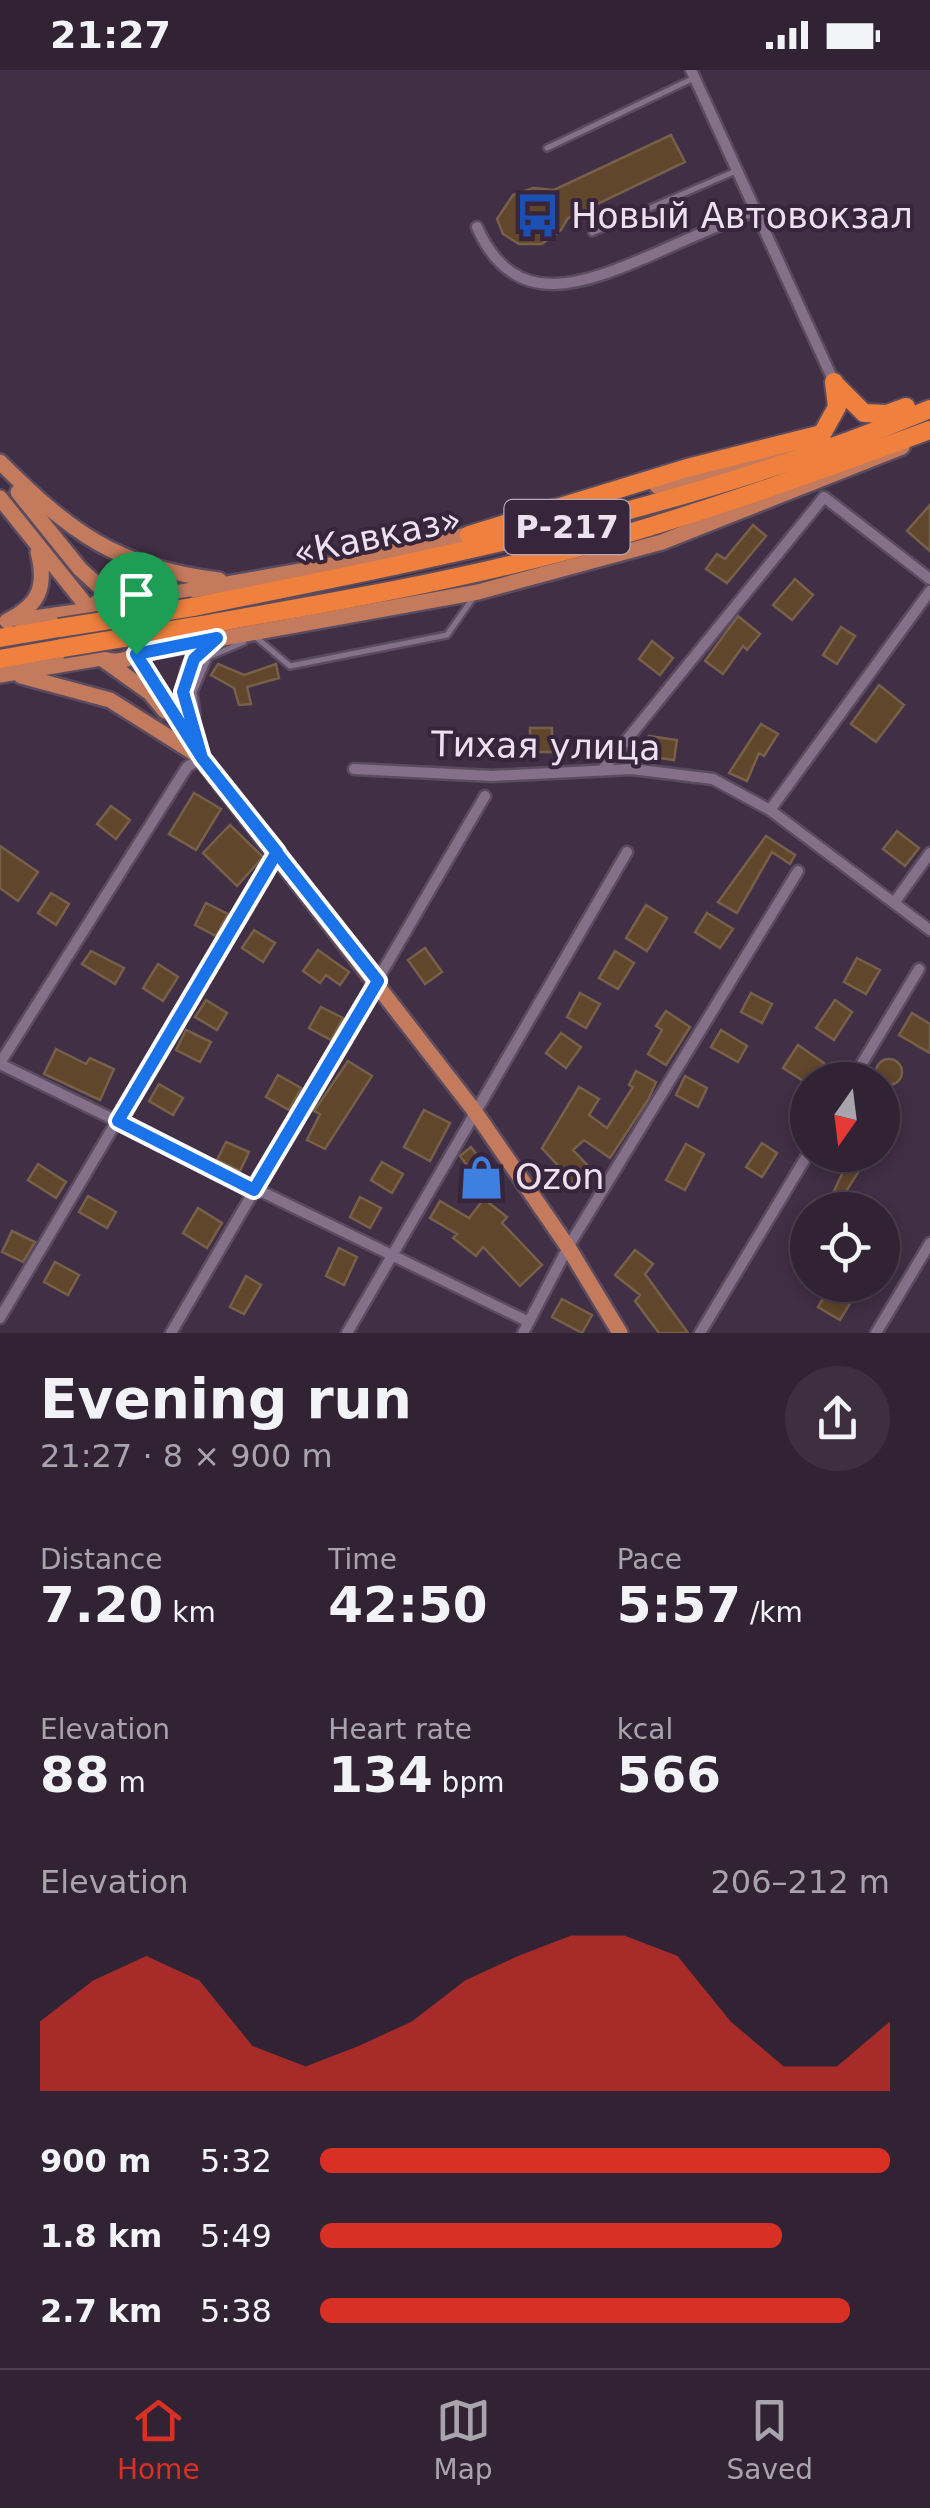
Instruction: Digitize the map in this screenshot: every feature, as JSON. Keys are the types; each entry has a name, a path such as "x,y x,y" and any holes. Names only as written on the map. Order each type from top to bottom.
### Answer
{"highway":[{"path":"834,382 864,413 887,414 930,398"},
{"path":"469,535 687,468 822,434 837,407 834,382"},
{"name":"«Кавказ»","path":"3,669 62,648 661,503 862,436 930,409"},
{"name":"«Кавказ»","path":"2,627 59,628 195,617 356,598 570,550 797,480 930,431"}],"main road":[{"name":"Р-217","path":"136,654 478,592 662,542 871,463 930,431"},
{"name":"Р-217","path":"130,601 469,535 862,436"},
{"name":"Р-217","path":"0,466 52,514 100,547 167,573 238,583"},
{"name":"Р-217","path":"0,466 70,556 112,598"},
{"path":"0,498 90,610"},
{"path":"2,627 28,611 38,598 43,570 37,548"},
{"path":"2,627 90,610 112,598 130,601 144,614 147,626 146,638 136,654 119,661 101,658 3,669"},
{"path":"90,610 83,627 85,639 101,658 150,693 190,740"},
{"path":"202,758 183,692 194,659 217,638"},
{"path":"136,654 202,758 378,981 473,1109 568,1248 620,1333"},
{"path":"3,669 110,700 202,758"}],"street":[{"path":"693,74 834,382"},
{"path":"477,226 486,248 510,272 545,284 567,285 605,274 754,211"},
{"path":"603,769 824,496 930,579"},
{"path":"770,810 930,591"},
{"path":"202,758 188,767 0,1064 529,1322"},
{"name":"Тихая улица","path":"354,769 492,776 603,769 712,779 770,810 930,930"},
{"path":"171,1333 485,796"},
{"path":"0,1318 277,852"},
{"path":"347,1333 473,1109 627,852"},
{"path":"894,903 930,854"},
{"path":"522,1333 568,1248 798,872"},
{"path":"863,1062 919,968"},
{"path":"700,1333 797,1172"},
{"path":"876,1333 930,1243"}],"lane":[{"path":"547,148 693,74"},
{"path":"592,233 736,171"},
{"path":"202,758 194,692 209,657 252,635 290,666 447,635 478,592"}],"building":[{"path":"671,135 685,162 568,218 561,230 542,244 519,244 503,234 497,219 513,195 533,188 554,190"},
{"path":"930,505 930,551 907,531"},
{"path":"753,525 766,536 727,583 706,569 717,554 725,559"},
{"path":"795,579 813,595 792,620 773,605"},
{"path":"738,616 760,634 747,650 743,646 723,674 705,661"},
{"path":"841,627 855,636 837,664 823,655"},
{"path":"652,641 673,658 660,675 639,659"},
{"path":"218,664 244,675 276,664 279,678 247,687 251,704 239,705 234,688 211,675"},
{"path":"879,685 904,705 876,742 851,724"},
{"path":"761,724 778,734 764,756 759,753 747,781 729,773"},
{"path":"530,728 552,728 552,752 530,752"},
{"path":"649,736 677,740 674,760 646,756"},
{"path":"194,793 221,809 196,850 169,834"},
{"path":"111,806 130,820 116,839 97,824"},
{"path":"230,825 263,857 237,886 203,853"},
{"path":"897,831 919,848 905,866 883,849"},
{"path":"766,836 795,855 790,864 772,852 737,913 718,902"},
{"path":"0,846 38,872 18,901 0,888"},
{"path":"51,893 69,904 56,925 38,913"},
{"path":"206,903 228,914 216,936 195,925"},
{"path":"646,905 667,918 647,951 626,938"},
{"path":"707,913 733,929 720,948 695,932"},
{"path":"254,930 275,943 263,962 242,948"},
{"path":"425,948 442,972 425,984 408,960"},
{"path":"318,950 349,972 340,985 326,975 320,983 303,971"},
{"path":"91,951 124,968 115,984 82,964"},
{"path":"615,951 634,963 618,989 599,978"},
{"path":"857,958 880,970 866,994 844,982"},
{"path":"158,964 178,977 163,1001 143,988"},
{"path":"580,993 600,1004 586,1028 567,1017"},
{"path":"751,993 772,1004 762,1023 741,1012"},
{"path":"206,1000 227,1013 217,1030 195,1017"},
{"path":"835,1000 852,1012 834,1040 816,1028"},
{"path":"321,1007 343,1018 331,1040 309,1028"},
{"path":"666,1011 690,1027 666,1065 648,1054 662,1030 656,1026"},
{"path":"912,1013 930,1024 930,1053 899,1035"},
{"path":"186,1030 211,1042 200,1062 176,1050"},
{"path":"721,1030 747,1046 738,1062 711,1047"},
{"path":"561,1033 581,1047 566,1068 546,1053"},
{"path":"798,1045 823,1062 790,1062 790,1072 783,1068"},
{"path":"56,1049 86,1064 90,1058 114,1069 100,1100 44,1074"},
{"path":"348,1061 372,1076 325,1149 307,1140 320,1114 314,1111"},
{"path":"636,1071 656,1082 648,1100 610,1158 584,1140 573,1150 589,1167 568,1186 555,1173 560,1168 542,1148 579,1087 599,1099 589,1115 607,1128 633,1087 629,1085"},
{"path":"278,1075 301,1088 289,1110 266,1097"},
{"path":"685,1076 707,1088 698,1107 676,1095"},
{"path":"159,1084 183,1098 173,1115 149,1101"},
{"path":"424,1110 450,1123 430,1161 404,1147"},
{"path":"226,1142 249,1152 240,1171 217,1160"},
{"path":"762,1143 777,1153 762,1177 746,1167"},
{"path":"686,1144 704,1154 685,1190 666,1180"},
{"path":"471,1147 495,1178 483,1186 460,1156"},
{"path":"382,1162 403,1174 392,1193 371,1180"},
{"path":"38,1164 66,1182 56,1198 28,1180"},
{"path":"843,1172 858,1172 846,1192 834,1192"},
{"path":"88,1196 116,1212 107,1228 79,1212"},
{"path":"360,1197 381,1208 370,1228 350,1217"},
{"path":"484,1199 507,1217 502,1223 542,1265 520,1286 483,1247 476,1256 453,1238 457,1234 430,1218 440,1201 469,1218"},
{"path":"198,1208 222,1223 207,1248 183,1233"},
{"path":"12,1231 35,1242 23,1262 2,1252"},
{"path":"339,1248 357,1257 344,1285 326,1276"},
{"path":"635,1250 653,1264 645,1274 688,1333 659,1333 635,1301 640,1295 615,1275"},
{"path":"55,1262 79,1275 68,1295 44,1282"},
{"path":"246,1276 261,1285 244,1314 230,1307"},
{"path":"562,1299 592,1315 582,1333 552,1317"},
{"path":"821,1302 851,1302 840,1320 818,1307"}],"place":[{"name":"Новый Автовокзал","path":"538,216"},
{"name":"Ozon","path":"482,1177"}],"route":[{"path":"136,654 202,758 277,852 118,1121 254,1190 378,981 277,852 202,758 183,692 194,659 217,638 136,654"}]}
